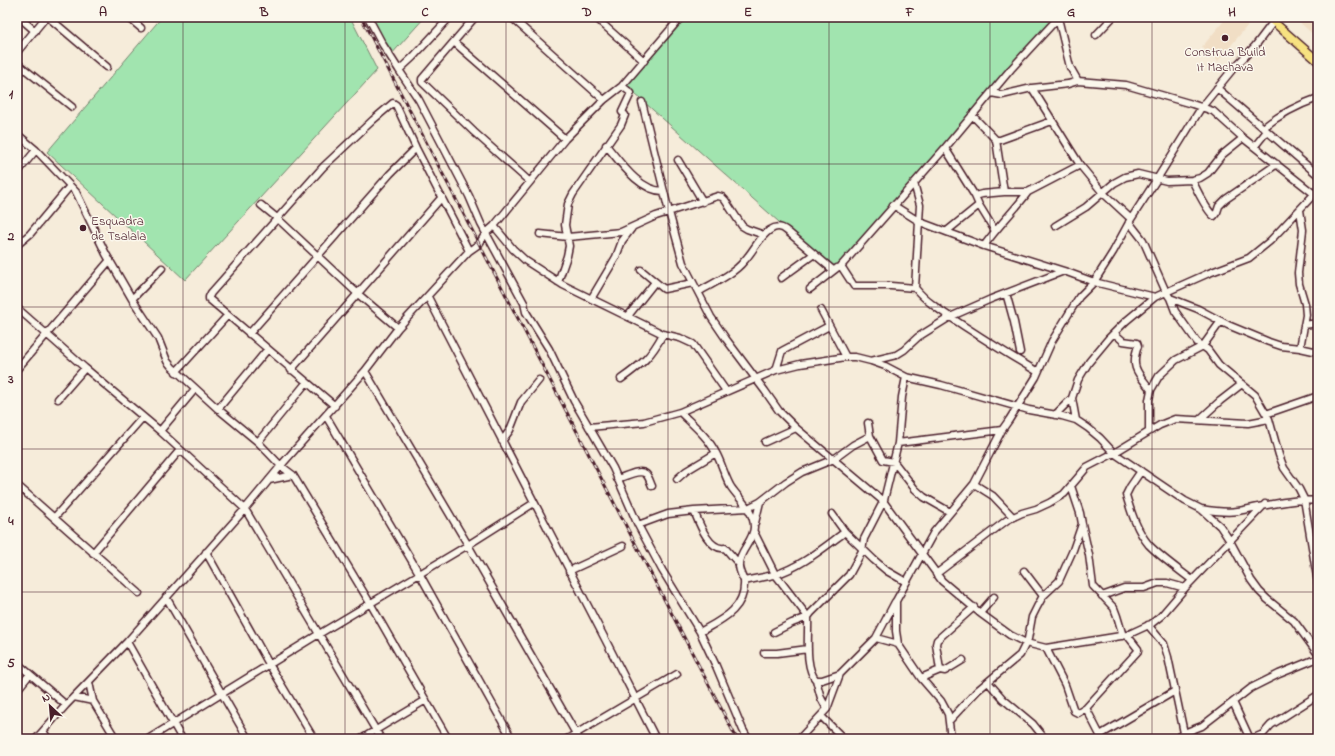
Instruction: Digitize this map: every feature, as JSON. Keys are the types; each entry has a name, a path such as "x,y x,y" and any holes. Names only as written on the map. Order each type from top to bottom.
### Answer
{"main road":[{"path":"1273,19 1318,61"}],"street":[{"path":"19,17 35,31"},
{"path":"17,52 47,17 107,67"},
{"path":"128,17 141,28"},
{"path":"368,17 383,45 419,100 469,196 486,233 524,302 526,312 549,350 574,401 618,479 638,525 662,570 700,632 748,739"},
{"path":"399,70 413,58 450,17"},
{"path":"475,17 422,79 422,82 474,132 530,182"},
{"path":"511,17 604,100"},
{"path":"36,739 126,642 245,509 365,371 398,328 469,251 480,244 486,233 494,226 565,139 604,100 622,86 681,17"},
{"path":"1058,17 1070,67 1078,81"},
{"path":"810,289 833,270 841,266 1058,17"},
{"path":"1096,35 1113,17"},
{"path":"599,18 644,61"},
{"path":"799,739 827,709 840,674 876,638 934,532 974,484 1002,430 1038,372 1052,341 1079,297 1094,282 1130,220 1201,108 1232,70 1255,46 1273,19"},
{"path":"454,42 565,139"},
{"path":"17,63 72,107"},
{"path":"991,93 1002,95 1032,88 1068,84 1078,81 1126,85 1192,104 1213,111 1243,138 1317,194 1270,241 1249,258 1155,297 1114,333 1089,362 1078,380 1072,398 1055,414"},
{"path":"558,282 569,246 565,225 568,204 573,194 619,128 625,115 622,112 631,93 622,86"},
{"path":"1032,88 1080,164 1103,193 1130,220 1143,240 1175,311 1197,342 1208,350 1218,365 1255,395 1267,417 1284,468 1300,489 1304,499 1318,583"},
{"path":"1217,88 1318,175"},
{"path":"1255,146 1272,121 1290,110 1318,98"},
{"path":"642,102 669,212 684,263 711,317 722,334 779,410 796,428 883,501 942,581 980,613 1010,635 1026,643 1046,648 1125,635 1148,625 1161,616 1192,580 1265,504"},
{"path":"334,406 227,316 208,297 324,167 392,104 396,105 416,148 469,251"},
{"path":"972,115 996,140 1004,192"},
{"path":"996,140 1000,140 1052,121"},
{"path":"17,134 36,150 79,197 110,260 132,299 158,338 167,361 172,368 258,442 281,466 292,475 370,603 448,739"},
{"path":"1055,226 1086,207 1114,182 1124,176 1138,174 1166,181 1192,180 1200,178 1208,173 1222,155 1243,138"},
{"path":"606,145 644,186 653,190 664,191"},
{"path":"249,334 390,174 416,148"},
{"path":"945,148 976,196 979,205 995,231"},
{"path":"17,173 36,150"},
{"path":"678,160 703,202"},
{"path":"984,246 995,231 1018,207 1028,192 1080,164"},
{"path":"1192,180 1211,214 1214,216 1219,206 1226,199 1277,164"},
{"path":"914,183 920,200 916,288 922,296 950,317 1038,372"},
{"path":"17,245 30,234 70,186"},
{"path":"976,196 1004,192 1028,192"},
{"path":"540,234 568,237 621,232 669,212 718,196 722,197 742,226 764,235"},
{"path":"291,370 442,197"},
{"path":"261,205 277,218 358,294 398,328"},
{"path":"893,205 920,222 984,246 1094,282 1155,297"},
{"path":"947,231 979,205"},
{"path":"1300,210 1303,230 1298,273 1306,315 1300,348"},
{"path":"494,226 513,249 526,261 558,282 663,334 680,338 693,344 726,391"},
{"path":"592,299 616,257 622,241 632,227"},
{"path":"698,292 739,266 764,235 770,230 778,227 782,228 833,270"},
{"path":"781,278 814,254"},
{"path":"17,369 110,260"},
{"path":"841,266 854,286 916,288"},
{"path":"132,299 162,268"},
{"path":"641,270 664,289 693,283"},
{"path":"871,361 896,355 918,337 950,317 1006,293 1064,271"},
{"path":"628,316 655,282"},
{"path":"1006,293 1020,352"},
{"path":"428,297 656,739"},
{"path":"1170,298 1198,309 1269,342 1281,346 1318,352"},
{"path":"17,308 160,431 245,509 381,739"},
{"path":"821,310 828,326 846,357"},
{"path":"176,372 227,316"},
{"path":"1149,431 1149,400 1151,390 1159,376 1176,360 1203,346 1221,321"},
{"path":"1304,325 1318,323"},
{"path":"776,370 782,351 828,326"},
{"path":"1114,333 1123,341 1137,343 1138,346 1134,360 1135,366 1151,390"},
{"path":"621,379 645,361 663,334"},
{"path":"218,409 267,350"},
{"path":"590,427 644,422 680,412 776,370 800,364 846,357 855,357 871,361 885,366 906,377 941,385 1029,410 1055,414 1076,420 1100,438 1114,453 1185,501 1201,509 1220,526 1230,541 1251,580 1267,599 1294,621 1318,654"},
{"path":"58,400 85,368"},
{"path":"365,371 468,545 578,736"},
{"path":"774,632 808,617 849,575 863,548 864,539 883,501 894,462 898,443 902,397 906,377"},
{"path":"502,441 510,430 521,402 539,380"},
{"path":"258,442 306,383"},
{"path":"1199,420 1242,384"},
{"path":"160,431 195,389"},
{"path":"936,574 1013,517 1049,503 1064,494 1087,467 1114,453 1160,425 1175,419 1248,423 1267,417 1318,396"},
{"path":"1072,398 1076,420"},
{"path":"680,412 706,437 716,453 730,486 748,508 754,524"},
{"path":"326,416 419,574 512,739"},
{"path":"54,518 143,417"},
{"path":"868,423 870,436 883,460 894,462 915,489 924,497 950,512"},
{"path":"765,442 796,428"},
{"path":"898,443 1002,430"},
{"path":"638,525 668,514 748,508 760,502 802,472 834,459 853,445 870,436"},
{"path":"93,553 180,450"},
{"path":"677,480 686,471 716,453"},
{"path":"1141,471 1126,494 1135,521 1141,533 1150,545 1192,580"},
{"path":"618,479 642,472 649,478 652,486"},
{"path":"269,480 292,475"},
{"path":"974,484 993,496 1013,517"},
{"path":"17,485 139,594"},
{"path":"1046,648 1065,685 1074,711 1078,713 1086,708 1138,651 1138,649 1125,635 1114,608 1093,586 1089,555 1080,513 1071,486"},
{"path":"1201,509 1220,512 1237,511 1265,504 1304,499 1318,501"},
{"path":"760,502 754,524 754,532 775,574 808,617 808,649 812,676 816,680 821,698 827,709"},
{"path":"148,739 318,634 468,545 534,503"},
{"path":"694,511 712,543 717,548 725,548 739,564 744,581 743,596 738,605 729,614 700,632"},
{"path":"832,514 845,532 888,571 906,582"},
{"path":"949,721 978,690 1020,655 1026,643 1032,617 1044,596 1060,581 1082,524"},
{"path":"739,564 741,555 754,532"},
{"path":"744,581 775,574 812,557 845,532"},
{"path":"569,570 623,546"},
{"path":"206,552 269,664 314,739"},
{"path":"1024,571 1044,596"},
{"path":"1102,596 1124,588 1144,588 1158,583 1167,583 1185,588"},
{"path":"166,597 248,739"},
{"path":"980,613 994,597"},
{"path":"896,600 896,631 898,644 921,678 941,701 948,714 951,739"},
{"path":"940,670 936,644 937,640 974,607"},
{"path":"1148,625 1164,644 1184,733"},
{"path":"876,638 898,644"},
{"path":"126,642 182,739"},
{"path":"764,653 808,649"},
{"path":"1176,739 1184,733 1202,726 1251,688 1272,677 1318,658"},
{"path":"921,678 940,670 945,671 963,660"},
{"path":"17,663 66,705"},
{"path":"17,690 30,674"},
{"path":"567,739 578,736 635,698 677,674"},
{"path":"816,680 822,680 840,674"},
{"path":"89,682 93,701 116,739"},
{"path":"988,682 1003,699 1032,724 1045,739"},
{"path":"1086,708 1101,737 1175,691"},
{"path":"1233,702 1251,739 1263,734 1271,725 1318,695"},
{"path":"74,697 93,701"},
{"path":"361,739 426,700"},
{"path":"821,716 844,739"},
{"path":"43,731 48,739"}],"shaded area":[{"path":"1227,17 1238,17 1248,25 1218,61 1202,47"},
{"path":"1294,17 1318,17 1318,39"}],"green space":[{"path":"162,17 350,17 377,70 185,280 47,152"},
{"path":"370,17 425,17 390,56"},
{"path":"687,17 1055,17 833,270 626,86"}],"railway":[{"path":"361,17 737,739"}],"place":[{"name":"Construa Build It Machava","path":"1225,38"},
{"name":"Esquadra de Tsalala","path":"83,228"}]}
